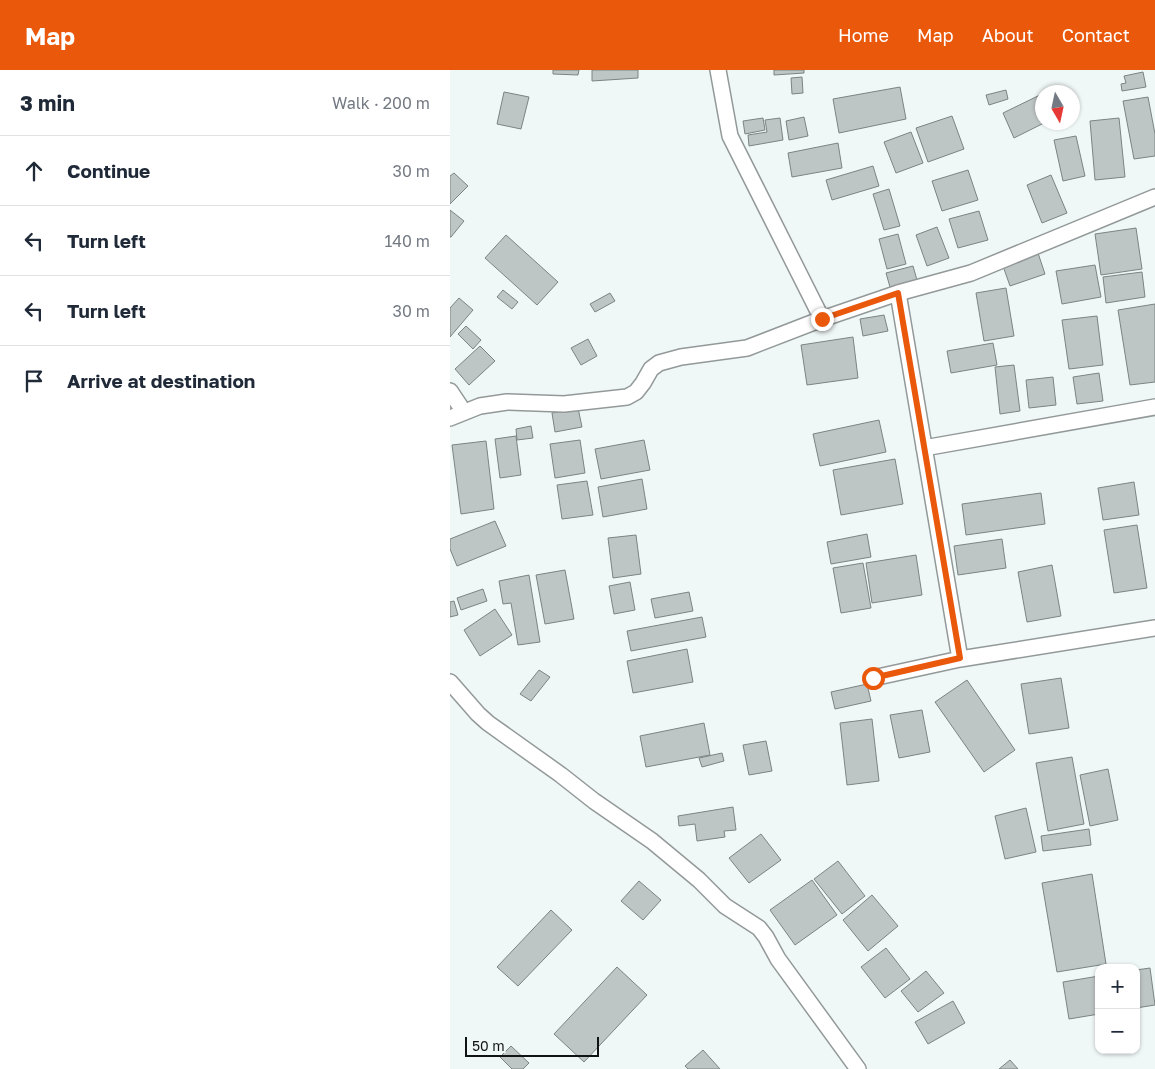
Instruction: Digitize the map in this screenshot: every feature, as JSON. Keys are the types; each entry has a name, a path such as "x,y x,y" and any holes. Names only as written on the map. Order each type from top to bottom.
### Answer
{"street":[{"path":"718,70 730,136 822,319"},
{"path":"450,418 480,406 506,402 564,404 627,396 636,392 651,369 659,363 681,357 747,348 822,319 898,293 972,272 1155,197"},
{"path":"898,293 960,658"},
{"path":"450,391 464,412"},
{"path":"924,448 1155,407"},
{"path":"873,678 960,658 1155,628"},
{"path":"450,682 478,714 494,728 652,841 699,880 726,906 759,928 778,958 858,1069"}],"building":[{"path":"553,70 579,70 578,75 553,74"},
{"path":"592,70 638,70 638,78 592,81"},
{"path":"774,70 804,70 804,73 774,75"},
{"path":"1143,72 1146,87 1122,91 1121,84 1126,83 1124,76"},
{"path":"802,77 803,93 792,94 791,78"},
{"path":"900,87 906,119 839,133 833,99"},
{"path":"1006,90 1008,99 989,105 986,95"},
{"path":"504,92 529,97 521,129 497,124"},
{"path":"1035,97 1035,128 1014,138 1003,113"},
{"path":"1148,97 1155,134 1155,156 1134,159 1123,101"},
{"path":"952,116 964,149 928,162 916,128"},
{"path":"804,117 808,136 789,140 786,121"},
{"path":"763,118 765,130 745,134 743,121"},
{"path":"780,118 783,140 749,146 748,135 767,132 765,120"},
{"path":"1119,118 1125,177 1095,180 1090,121"},
{"path":"911,132 923,163 896,173 884,142"},
{"path":"1076,136 1085,176 1063,181 1054,140"},
{"path":"838,143 842,168 792,177 788,153"},
{"path":"873,166 879,186 832,200 826,180"},
{"path":"968,170 978,200 942,211 932,181"},
{"path":"454,173 468,186 450,204 450,176"},
{"path":"1051,175 1067,213 1042,223 1027,185"},
{"path":"889,189 900,226 884,230 873,194"},
{"path":"450,210 464,221 451,237 450,237"},
{"path":"979,211 988,240 958,248 949,219"},
{"path":"937,227 949,258 927,266 916,235"},
{"path":"1136,228 1142,269 1101,275 1095,234"},
{"path":"898,234 906,264 887,269 879,239"},
{"path":"506,235 558,282 537,305 485,258"},
{"path":"1038,253 1045,274 1010,286 1003,266"},
{"path":"1095,265 1101,297 1062,304 1056,271"},
{"path":"913,266 917,280 890,287 886,273"},
{"path":"1142,272 1145,297 1106,303 1103,277"},
{"path":"1006,288 1014,336 984,341 976,293"},
{"path":"503,290 518,302 512,309 497,297"},
{"path":"610,293 615,301 595,312 590,304"},
{"path":"459,298 473,310 450,337 450,308"},
{"path":"1155,304 1155,382 1130,385 1118,310"},
{"path":"884,315 888,331 863,336 860,319"},
{"path":"1097,316 1103,365 1069,369 1062,320"},
{"path":"466,326 481,340 473,349 458,334"},
{"path":"853,337 858,378 807,385 801,345"},
{"path":"588,339 597,356 581,365 571,348"},
{"path":"993,343 997,365 951,373 947,351"},
{"path":"480,346 495,361 469,385 455,369"},
{"path":"1014,365 1020,411 1000,414 995,367"},
{"path":"1099,373 1103,401 1077,404 1073,377"},
{"path":"1053,377 1056,405 1029,408 1026,380"},
{"path":"578,408 582,427 555,432 552,413"},
{"path":"879,420 886,452 820,466 813,434"},
{"path":"531,426 533,438 517,440 516,429"},
{"path":"516,436 521,475 500,478 495,439"},
{"path":"580,440 585,473 555,478 550,444"},
{"path":"644,440 650,470 601,479 595,449"},
{"path":"486,441 494,509 461,514 452,445"},
{"path":"895,459 903,504 841,515 833,470"},
{"path":"642,479 647,509 603,517 598,487"},
{"path":"587,481 593,515 562,519 557,485"},
{"path":"1134,482 1139,515 1103,520 1098,488"},
{"path":"1041,493 1045,524 966,535 962,504"},
{"path":"495,521 506,546 457,566 450,549 450,539"},
{"path":"1137,525 1147,588 1114,593 1104,530"},
{"path":"867,534 871,557 831,564 827,542"},
{"path":"636,535 641,574 613,578 608,538"},
{"path":"1002,539 1006,568 958,575 954,546"},
{"path":"916,555 922,595 872,603 866,563"},
{"path":"863,563 871,608 841,613 833,568"},
{"path":"1052,565 1061,616 1027,622 1018,572"},
{"path":"565,570 574,619 545,624 536,575"},
{"path":"529,575 540,642 518,645 511,603 503,604 499,581"},
{"path":"630,582 635,610 614,614 609,586"},
{"path":"483,589 487,601 461,610 457,598"},
{"path":"689,592 693,611 655,618 651,599"},
{"path":"454,601 458,615 450,617 450,602"},
{"path":"495,609 512,635 480,656 464,630"},
{"path":"702,617 706,637 631,651 627,631"},
{"path":"687,649 693,682 633,693 627,661"},
{"path":"539,670 550,677 531,701 520,694"},
{"path":"1061,678 1069,728 1029,734 1021,684"},
{"path":"967,680 1015,750 984,772 935,702"},
{"path":"867,684 871,701 835,709 831,692"},
{"path":"922,710 930,752 899,758 890,715"},
{"path":"872,719 879,781 847,785 840,723"},
{"path":"704,723 710,755 646,767 640,736"},
{"path":"766,741 772,771 749,775 743,745"},
{"path":"722,753 724,761 702,767 699,758"},
{"path":"1072,757 1084,824 1048,831 1036,763"},
{"path":"1108,769 1118,820 1090,826 1080,775"},
{"path":"733,807 736,830 724,831 725,837 697,841 695,824 679,826 678,816"},
{"path":"1026,808 1036,852 1005,859 995,816"},
{"path":"1089,829 1091,845 1043,851 1041,836"},
{"path":"761,834 781,860 749,883 729,858"},
{"path":"838,861 865,896 842,914 814,879"},
{"path":"1092,874 1106,964 1095,964 1095,966 1057,972 1042,883"},
{"path":"812,880 837,915 795,945 770,910"},
{"path":"639,881 661,900 643,920 621,901"},
{"path":"872,895 898,926 868,951 843,920"},
{"path":"551,910 572,930 518,986 497,967"},
{"path":"886,948 910,979 885,998 861,967"},
{"path":"617,967 647,995 584,1062 554,1034"},
{"path":"1150,968 1155,1005 1140,1007 1140,969"},
{"path":"926,971 944,993 918,1012 901,991"},
{"path":"1095,977 1095,1015 1069,1019 1063,982"},
{"path":"953,1001 965,1023 928,1044 915,1022"},
{"path":"511,1046 529,1063 523,1069 512,1069 500,1057"},
{"path":"703,1050 720,1069 688,1069 685,1066"},
{"path":"1010,1060 1018,1069 999,1069"}],"route":[{"path":"822,319 898,293 960,658 873,678"}]}
